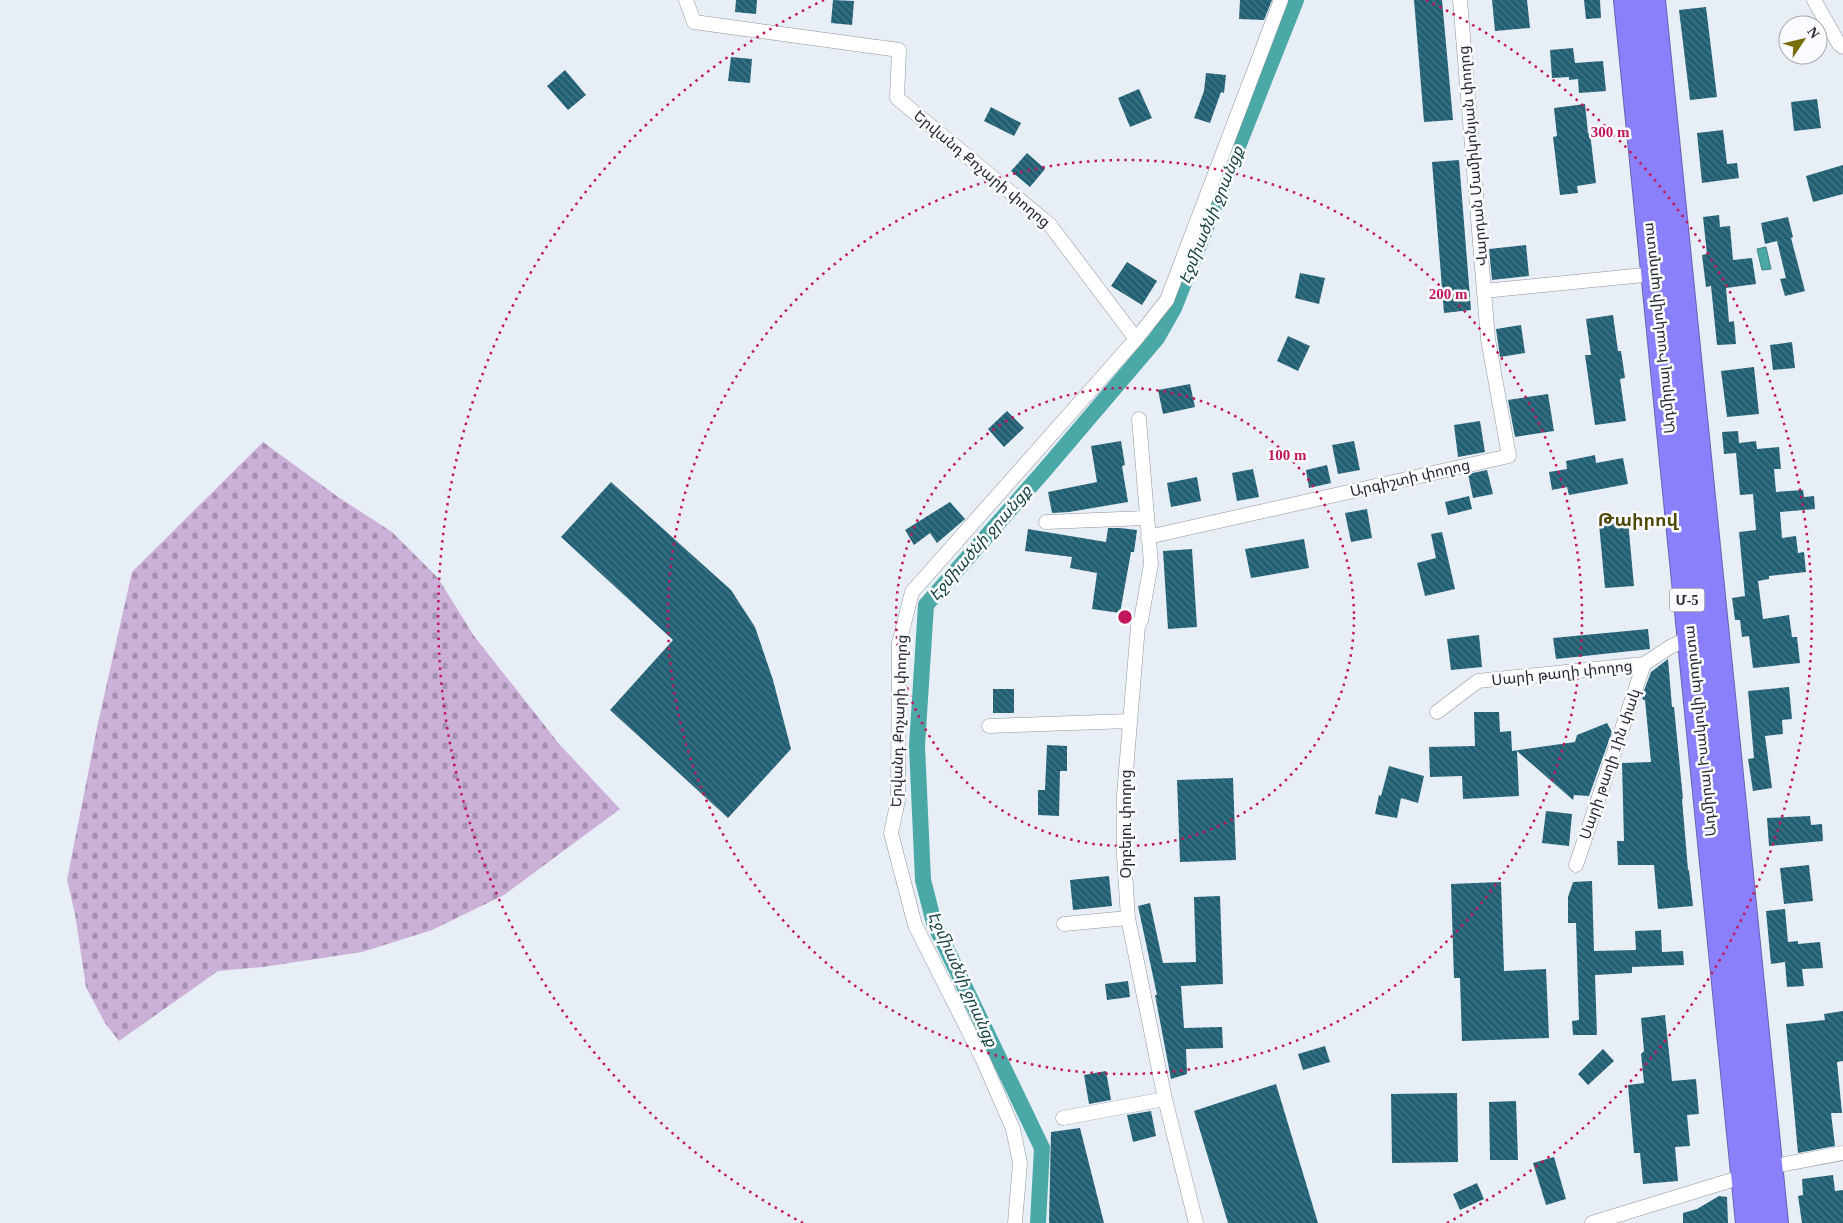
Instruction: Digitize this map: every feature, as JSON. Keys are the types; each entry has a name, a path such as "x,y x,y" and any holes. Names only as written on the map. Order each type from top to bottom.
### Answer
{"highway":[{"name":"Ադմիրալ Իսակովի պողոտա","path":"1627,0 1744,1206"},
{"name":"Ադմիրալ Իսակովի պողոտա","path":"1652,0 1769,1167"},
{"name":"Մ-5","path":"1769,1167 1778,1217"}],"street":[{"name":"Երվանդ Քոչարի փողոց","path":"686,0 694,22 899,50 897,98 1050,225 1136,339"},
{"name":"Երվանդ Քոչարի փողոց","path":"1015,1223 1020,1163 1013,1129 983,1060 915,925 891,833 898,800 899,643 912,592 1136,339 1168,300 1281,0"},
{"name":"Վարդան Մամիկոնյան փողոց","path":"1460,0 1484,291"},
{"path":"1814,0 1839,44 1843,47"},
{"path":"1484,291 1654,274"},
{"name":"Արգիշտի փողոց","path":"1148,537 1509,456 1488,339 1484,291"},
{"name":"Օրբելու փողոց","path":"1139,419 1151,564 1138,626 1124,795 1124,856 1128,918 1165,1099 1196,1223"},
{"path":"1046,522 1146,518"},
{"name":"Սարի թաղի փողոց","path":"1437,712 1478,681 1644,664 1670,646 1690,637"},
{"name":"Սարի թաղի 1ին փակ","path":"1576,865 1644,664"},
{"path":"989,726 1130,721"},
{"path":"1064,924 1128,918"},
{"path":"1063,1118 1165,1099"},
{"path":"1769,1167 1843,1154"},
{"path":"1592,1223 1744,1206"}],"green space":[{"path":"263,442 338,497 392,532 438,578 474,636 560,745 620,809 504,895 432,930 362,952 263,967 218,971 119,1041 105,1023 86,987 75,914 67,880 98,723 132,572"}],"water":[{"path":"1766,247 1771,269 1762,270 1757,249"}],"building":[{"path":"736,0 757,0 756,14 735,12"},
{"path":"833,0 854,1 852,25 831,23"},
{"path":"1240,0 1272,0 1264,20 1239,19"},
{"path":"1414,0 1442,0 1453,120 1424,122"},
{"path":"1492,0 1527,0 1530,28 1495,31"},
{"path":"1584,0 1600,0 1601,18 1586,19"},
{"path":"1706,7 1717,97 1690,100 1679,10"},
{"path":"1573,48 1575,63 1603,61 1606,91 1579,93 1578,79 1569,80 1569,77 1552,78 1550,50"},
{"path":"731,57 752,59 750,83 728,81"},
{"path":"565,70 586,95 568,110 547,86"},
{"path":"1206,73 1226,75 1224,93 1221,92 1210,123 1194,118 1204,91"},
{"path":"1139,89 1152,118 1130,127 1118,98"},
{"path":"1817,99 1821,128 1794,131 1791,102"},
{"path":"1585,104 1596,183 1577,186 1578,193 1560,195 1553,137 1557,136 1554,108"},
{"path":"991,107 1021,123 1014,136 984,121"},
{"path":"1723,130 1727,164 1737,163 1739,178 1702,183 1697,133"},
{"path":"1027,153 1045,169 1030,187 1011,171"},
{"path":"1459,160 1471,310 1444,313 1432,162"},
{"path":"1843,165 1843,194 1813,202 1806,176"},
{"path":"1719,215 1720,227 1730,226 1733,260 1752,258 1756,284 1726,288 1729,322 1734,321 1736,344 1717,345 1711,286 1706,287 1702,255 1707,254 1703,217"},
{"path":"1788,217 1793,237 1791,238 1805,291 1785,296 1780,279 1786,278 1777,241 1765,244 1761,223"},
{"path":"1526,245 1529,276 1492,280 1489,249"},
{"path":"1127,262 1157,281 1142,305 1111,286"},
{"path":"1300,273 1325,278 1319,304 1295,298"},
{"path":"1613,315 1618,351 1621,351 1625,378 1620,379 1626,421 1595,425 1585,355 1591,355 1586,319"},
{"path":"1521,325 1525,353 1500,357 1496,329"},
{"path":"1288,336 1310,346 1298,371 1277,361"},
{"path":"1792,342 1795,368 1773,370 1770,345"},
{"path":"1754,367 1759,414 1727,417 1721,371"},
{"path":"1190,384 1195,407 1163,414 1158,390"},
{"path":"1548,394 1554,431 1515,437 1508,400"},
{"path":"1007,411 1024,428 1004,447 988,429"},
{"path":"1480,421 1485,452 1458,457 1454,425"},
{"path":"1738,431 1739,443 1756,441 1757,449 1779,447 1781,469 1774,469 1776,492 1803,490 1804,497 1814,496 1815,509 1780,512 1782,538 1796,536 1798,553 1804,552 1806,572 1769,576 1769,579 1758,581 1763,619 1789,615 1792,637 1797,637 1800,663 1753,668 1749,636 1742,637 1740,620 1735,620 1732,598 1745,596 1739,532 1756,530 1753,494 1740,495 1736,453 1724,454 1722,432"},
{"path":"1121,441 1125,465 1122,466 1128,502 1052,513 1048,492 1097,482 1091,446"},
{"path":"1354,441 1360,470 1338,474 1332,445"},
{"path":"1595,455 1596,463 1623,458 1628,484 1569,495 1567,487 1552,490 1549,472 1567,469 1566,461"},
{"path":"1327,465 1331,483 1309,488 1306,470"},
{"path":"1253,469 1259,497 1237,501 1232,473"},
{"path":"1487,470 1493,494 1473,498 1468,474"},
{"path":"1197,477 1201,501 1171,507 1167,483"},
{"path":"611,482 731,590 755,627 773,680 791,749 728,818 610,710 673,640 561,537"},
{"path":"1469,496 1472,509 1448,515 1445,502"},
{"path":"950,502 965,519 937,543 930,533 914,545 905,530"},
{"path":"1367,509 1372,538 1351,542 1345,513"},
{"path":"1628,521 1634,586 1605,588 1599,524"},
{"path":"1108,528 1137,530 1120,613 1092,609 1097,573 1070,568 1072,557 1025,551 1028,529 1106,542"},
{"path":"1442,532 1455,589 1425,596 1417,563 1436,558 1431,534"},
{"path":"1304,539 1309,568 1251,578 1245,549"},
{"path":"1192,549 1197,627 1168,629 1163,551"},
{"path":"1648,629 1650,649 1556,659 1553,638"},
{"path":"1479,635 1482,667 1451,670 1447,639"},
{"path":"1668,659 1693,906 1658,909 1654,865 1618,865 1617,841 1624,841 1622,763 1651,762 1645,700 1643,700 1642,696 1651,672"},
{"path":"1789,687 1792,719 1782,720 1783,734 1765,736 1772,788 1753,791 1748,759 1754,758 1748,691"},
{"path":"993,689 1014,689 1014,713 993,713"},
{"path":"1474,712 1499,712 1500,732 1511,731 1512,751 1575,742 1577,735 1607,723 1612,732 1589,796 1574,795 1573,800 1517,751 1519,796 1463,799 1462,776 1430,777 1429,747 1475,746"},
{"path":"1047,745 1067,746 1067,771 1060,771 1059,816 1038,815 1038,790 1045,790"},
{"path":"1389,766 1424,776 1418,803 1401,798 1397,818 1375,814"},
{"path":"1233,778 1236,860 1180,862 1177,780"},
{"path":"1546,811 1572,814 1569,846 1542,843"},
{"path":"1810,816 1811,825 1822,824 1823,841 1769,846 1767,818"},
{"path":"1809,865 1813,901 1784,904 1780,868"},
{"path":"1109,876 1112,906 1073,910 1070,880"},
{"path":"1592,881 1594,951 1636,950 1635,931 1661,930 1662,952 1683,951 1684,965 1632,967 1632,973 1595,975 1597,1035 1573,1035 1572,1021 1579,1020 1576,923 1568,923 1568,897 1573,882"},
{"path":"1501,882 1504,971 1546,969 1549,1038 1462,1041 1460,978 1454,978 1451,884"},
{"path":"1220,896 1223,984 1181,986 1184,1028 1222,1027 1223,1048 1186,1049 1187,1074 1171,1079 1155,995 1157,995 1138,906 1150,903 1163,963 1196,962 1194,897"},
{"path":"1785,909 1788,942 1798,941 1798,944 1820,942 1823,968 1802,969 1804,986 1787,987 1785,962 1771,964 1766,911"},
{"path":"1128,981 1130,997 1107,1000 1105,984"},
{"path":"1843,1011 1843,1061 1837,1062 1842,1113 1831,1113 1835,1146 1798,1153 1786,1024 1825,1020 1824,1014"},
{"path":"1665,1015 1672,1081 1696,1079 1699,1114 1687,1115 1690,1146 1675,1147 1678,1181 1643,1184 1640,1153 1634,1153 1628,1085 1644,1083 1641,1054 1644,1051 1641,1018"},
{"path":"1325,1046 1330,1062 1303,1070 1298,1054"},
{"path":"1603,1049 1614,1061 1588,1085 1578,1074"},
{"path":"1106,1071 1111,1100 1089,1104 1084,1075"},
{"path":"1276,1084 1318,1223 1228,1223 1194,1111"},
{"path":"1457,1093 1458,1162 1392,1163 1391,1094"},
{"path":"1516,1101 1518,1160 1490,1160 1489,1102"},
{"path":"1151,1111 1156,1136 1133,1142 1127,1115"},
{"path":"1080,1128 1104,1223 1049,1223 1051,1132"},
{"path":"1554,1157 1566,1199 1546,1205 1533,1163"},
{"path":"1833,1175 1835,1191 1843,1190 1843,1223 1802,1223 1798,1196 1803,1195 1802,1179"},
{"path":"1477,1183 1484,1199 1460,1210 1453,1194"},
{"path":"1719,1196 1727,1197 1728,1223 1683,1223 1683,1213 1697,1209"}],"waterway":[{"name":"Էջմիածնի ջրանցք","path":"1038,1223 1042,1148 934,923 923,880 917,746 926,605 1157,338 1174,308 1296,0"}],"district":[{"name":"Թաիրով","path":"1638,520"}]}
